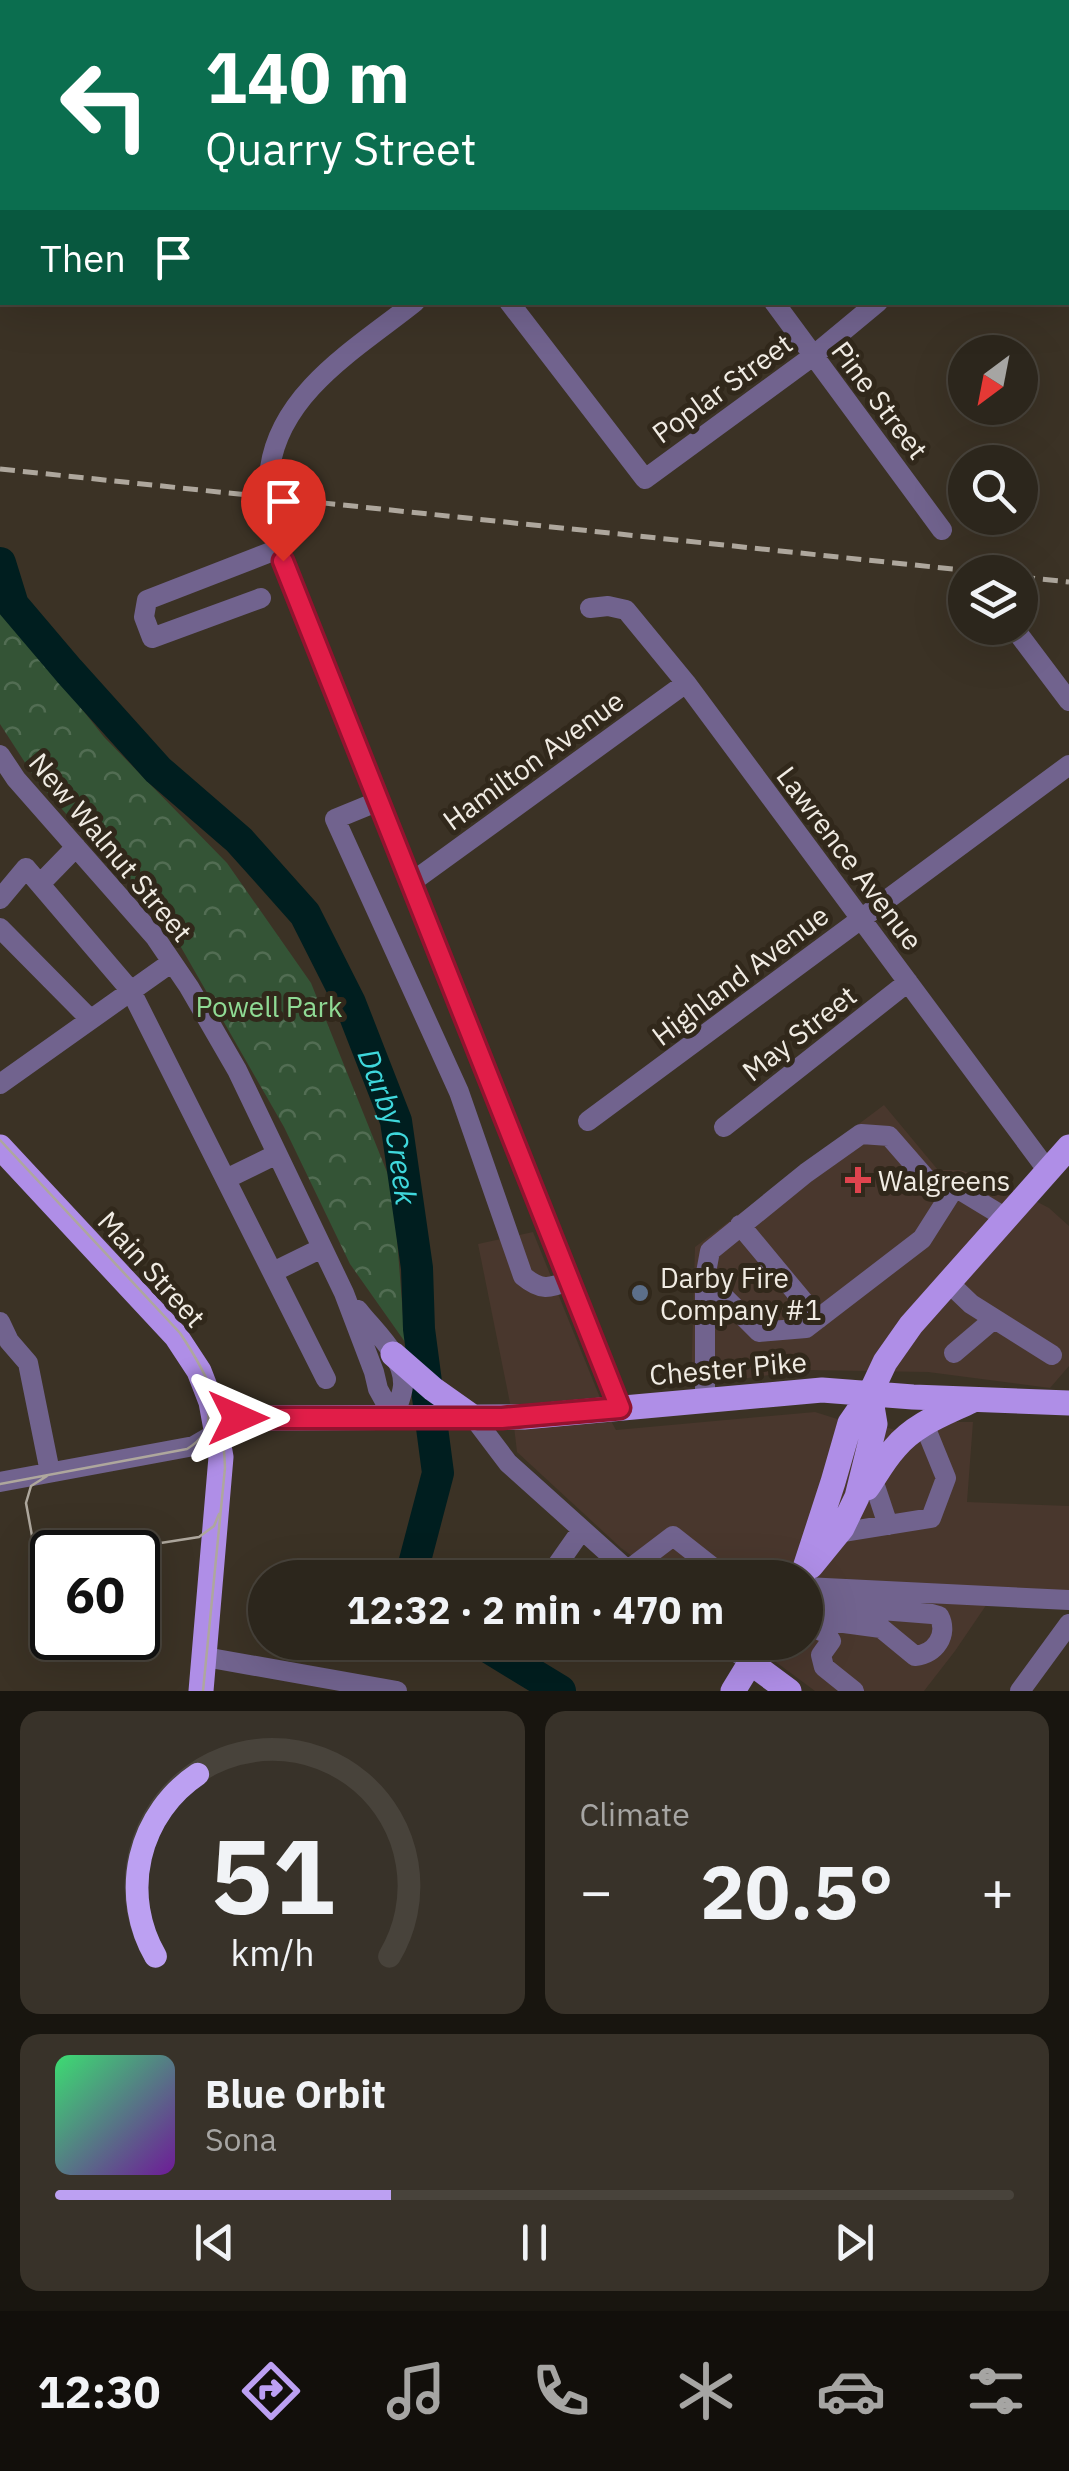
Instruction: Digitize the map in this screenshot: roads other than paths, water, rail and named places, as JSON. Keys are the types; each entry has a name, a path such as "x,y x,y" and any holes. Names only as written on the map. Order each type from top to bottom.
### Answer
{"main road":[{"path":"808,1560 850,1423 893,1349 1069,1147"},
{"name":"Main Street","path":"0,1148 176,1336 199,1371 211,1402 222,1457 201,1691"},
{"path":"393,1354 474,1418"},
{"name":"Chester Pike","path":"218,1432 238,1418 524,1417 822,1390 1069,1403"},
{"path":"844,1523 862,1481 875,1424 870,1394"},
{"path":"815,1560 894,1449 924,1424 974,1400"},
{"path":"733,1691 752,1660"},
{"path":"764,1660 789,1691"}],"street":[{"path":"411,305 312,384 279,432 269,472 283,561 620,1408"},
{"name":"Poplar Street","path":"511,305 644,478 813,356 874,305"},
{"name":"Pine Street","path":"776,305 942,530"},
{"path":"261,598 152,638 144,617 147,600 281,548"},
{"name":"Lawrence Avenue","path":"590,608 626,610 686,683 1048,1170"},
{"path":"1027,645 1069,701"},
{"name":"Hamilton Avenue","path":"412,882 686,683"},
{"name":"New Walnut Street","path":"0,755 16,779 155,937 172,962 237,1070 344,1294 378,1388 406,1418"},
{"name":"Highland Avenue","path":"588,1121 1069,765"},
{"path":"379,801 335,819 460,1092 523,1276 533,1284 550,1288 570,1280"},
{"path":"41,884 76,846"},
{"path":"0,899 26,868 131,991 326,1378"},
{"path":"0,928 90,1019"},
{"path":"0,1084 172,962"},
{"name":"May Street","path":"724,1127 908,982"},
{"path":"460,1092 490,1079"},
{"path":"705,1400 706,1278 710,1251 861,1134 889,1136 930,1183 955,1188 1006,1218"},
{"path":"226,1179 277,1154"},
{"path":"706,1278 759,1332 806,1328 922,1238 955,1188"},
{"path":"740,1225 818,1319"},
{"path":"272,1272 322,1248"},
{"path":"948,1282 970,1304 1052,1355"},
{"name":"New Walnut Street","path":"344,1294 393,1354"},
{"path":"954,1353 994,1318"},
{"path":"3,1335 28,1363 50,1472"},
{"path":"393,1354 403,1386 406,1418"},
{"path":"474,1418 508,1464 616,1560"},
{"path":"844,1523 888,1525 931,1518 946,1478 924,1424"},
{"path":"0,1482 194,1446 218,1432"},
{"path":"873,1480 888,1525"},
{"path":"561,1560 582,1531"},
{"path":"647,1560 673,1536 703,1560"},
{"path":"823,1588 1069,1600"},
{"path":"823,1605 932,1614 939,1616 944,1629 941,1640 930,1651 915,1656 881,1628 823,1620"},
{"path":"1020,1691 1069,1624"},
{"path":"823,1633 831,1641 823,1653"},
{"path":"205,1657 397,1691"},
{"path":"822,1660 824,1667 854,1691"}],"waterway":[{"name":"Darby Creek","path":"0,563 13,605 69,671 158,770 239,840 305,914 350,1003 396,1121 417,1268 419,1329 438,1473 415,1560"},
{"name":"Darby Creek","path":"509,1660 560,1691"}],"tram line":[{"path":"0,1140 180,1333 214,1397 222,1429 225,1468 203,1691"},
{"path":"0,1484 187,1449 206,1429 206,1403"},
{"path":"31,1530 26,1503 31,1486 47,1476"},
{"path":"160,1543 199,1537 214,1526 219,1514"}],"railway":[{"path":"0,469 948,569"},
{"path":"1038,579 1069,582"}],"place":[{"name":"Walgreens","path":"858,1180"},
{"name":"Darby Fire Company #1","path":"640,1293"}],"park label":[{"name":"Powell Park","path":"269,1006"}]}
